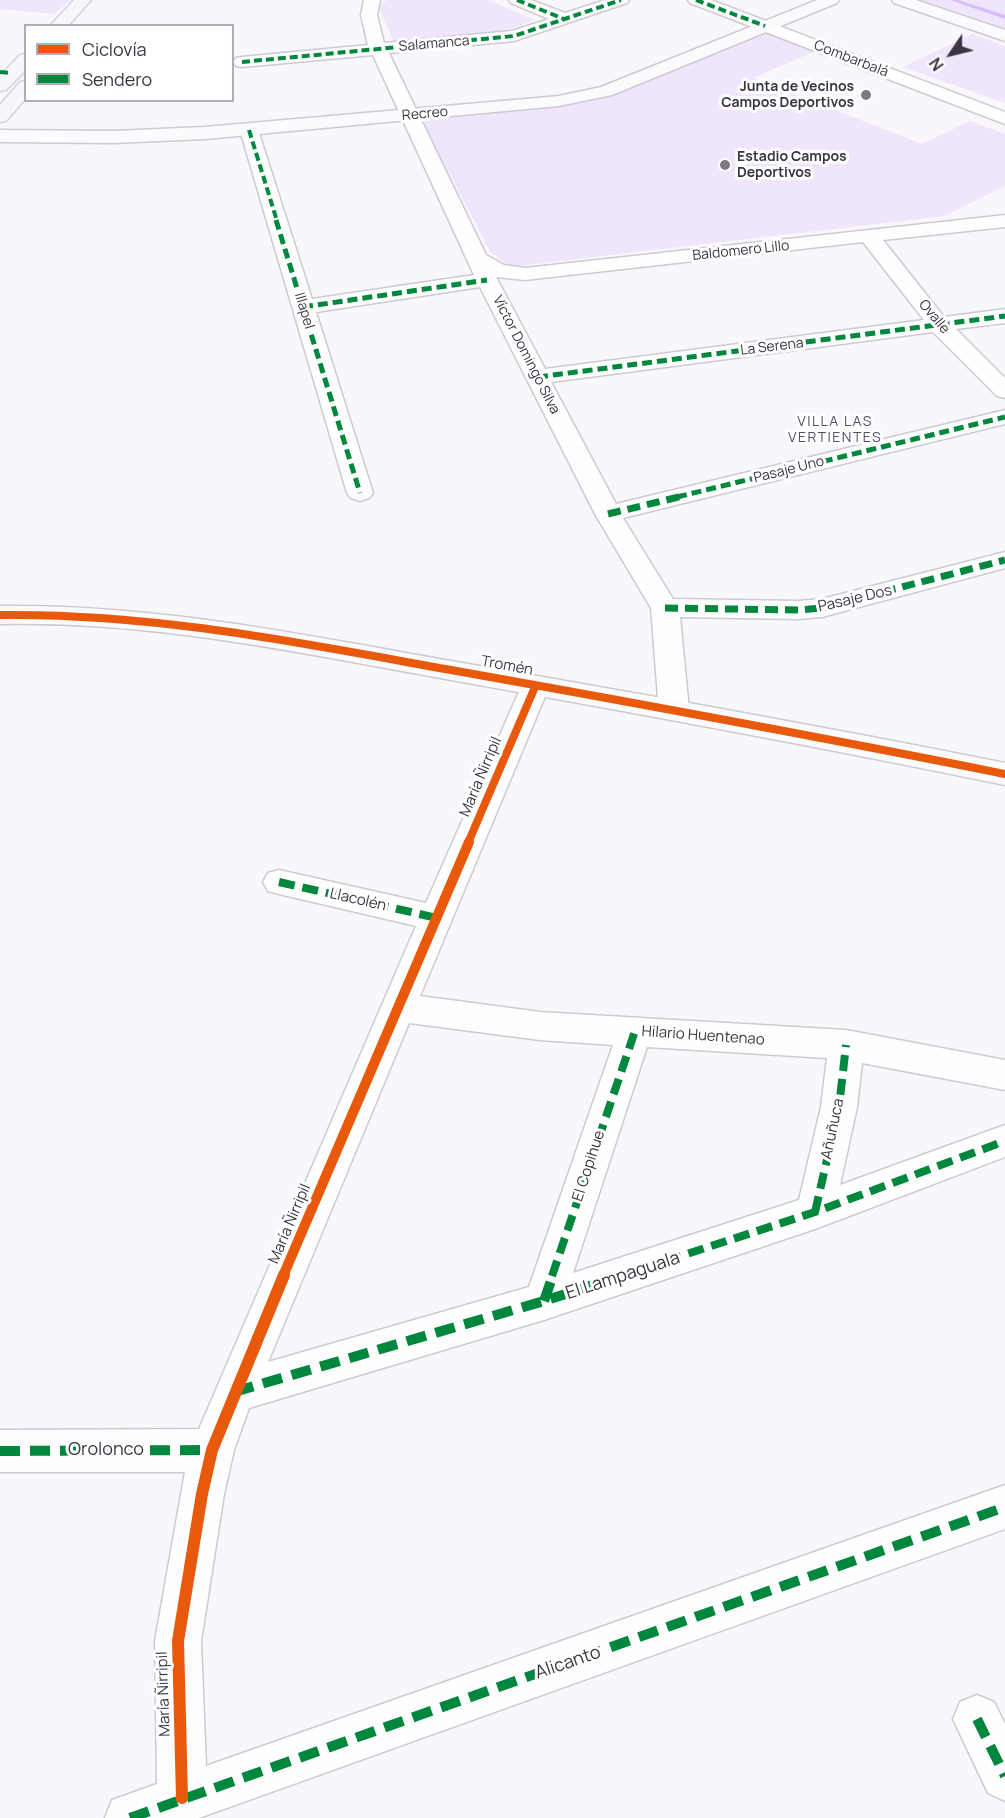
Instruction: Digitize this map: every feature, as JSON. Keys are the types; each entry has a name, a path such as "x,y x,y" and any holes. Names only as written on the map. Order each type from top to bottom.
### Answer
{"main road":[{"path":"60,24 83,0"},
{"path":"79,24 101,0"},
{"path":"4,77 24,61"},
{"path":"0,117 24,88"}],"street":[{"name":"Víctor Domingo Silva","path":"372,0 369,15 370,26 379,49 483,270 608,514 665,608 674,710"},
{"path":"517,0 564,20"},
{"name":"Salamanca","path":"242,62 514,36 621,0"},
{"name":"Combarbalá","path":"696,0 1005,118"},
{"name":"Recreo","path":"0,136 126,137 249,130 533,104 606,91 831,0"},
{"path":"900,0 1005,36"},
{"name":"Illapel","path":"249,130 360,493"},
{"path":"966,224 1005,203"},
{"name":"Baldomero Lillo","path":"483,270 525,274 1005,221"},
{"name":"Ovalle","path":"869,236 939,325 1005,392"},
{"path":"303,307 483,270"},
{"name":"La Serena","path":"538,377 1005,316"},
{"name":"Pasaje Uno","path":"608,514 1005,417"},
{"name":"Pasaje Dos","path":"665,608 787,610 822,608 1005,560"},
{"name":"Tromén","path":"0,615 85,614 179,622 798,732 1005,774"},
{"name":"María Ñirripil","path":"182,1798 178,1641 202,1494 212,1450 234,1392 400,1008 535,687"},
{"name":"Llacolén","path":"279,882 437,918"},
{"name":"Hilario Huentenao","path":"400,1008 540,1026 846,1045 1005,1075"},
{"name":"El Copihue","path":"544,1302 635,1031"},
{"name":"Añuñuca","path":"815,1212 839,1107 846,1045"},
{"name":"El Lampaguala","path":"234,1392 544,1302 815,1212 1005,1141"},
{"name":"Orolonco","path":"0,1451 212,1450"},
{"name":"Alicanto","path":"130,1818 1005,1508"},
{"path":"977,1719 1005,1776"}],"shaded area":[{"path":"0,0 70,0 55,14 0,9"},
{"path":"386,0 488,0 535,20 504,31 395,45 379,8"},
{"path":"914,0 1005,0 1005,30"},
{"name":"Estadio Campos Deportivos","path":"764,32 815,51 753,78 922,144 970,121 1005,134 1005,186 945,216 517,266 507,264 491,253 421,120 560,106 614,93"},
{"path":"972,34 1005,46 1005,103 903,67"}],"waterway":[{"path":"953,0 1005,17"}],"marked path":[{"path":"517,0 564,19"},
{"path":"242,62 514,36 621,0"},
{"path":"696,0 765,26"},
{"path":"0,72 11,73"},
{"path":"249,130 360,493"},
{"path":"303,307 487,280"},
{"path":"538,377 1005,316"},
{"path":"608,514 1005,417"},
{"path":"665,608 799,610 822,608 1005,560"},
{"path":"279,882 437,918"},
{"path":"544,1301 635,1031"},
{"path":"815,1212 839,1107 846,1045"},
{"path":"234,1392 544,1301 815,1212 1005,1141"},
{"path":"0,1451 212,1450"},
{"path":"130,1818 1005,1507"},
{"path":"977,1719 1005,1776"}],"cycle path":[{"path":"0,615 112,617 224,630 798,732 1005,774"},
{"path":"182,1798 178,1641 202,1494 212,1450 234,1392 535,687"}],"place":[{"name":"Junta de Vecinos Campos Deportivos","path":"866,95"},
{"name":"Estadio Campos Deportivos","path":"725,165"}],"district":[{"name":"VILLA LAS VERTIENTES","path":"835,430"}]}
